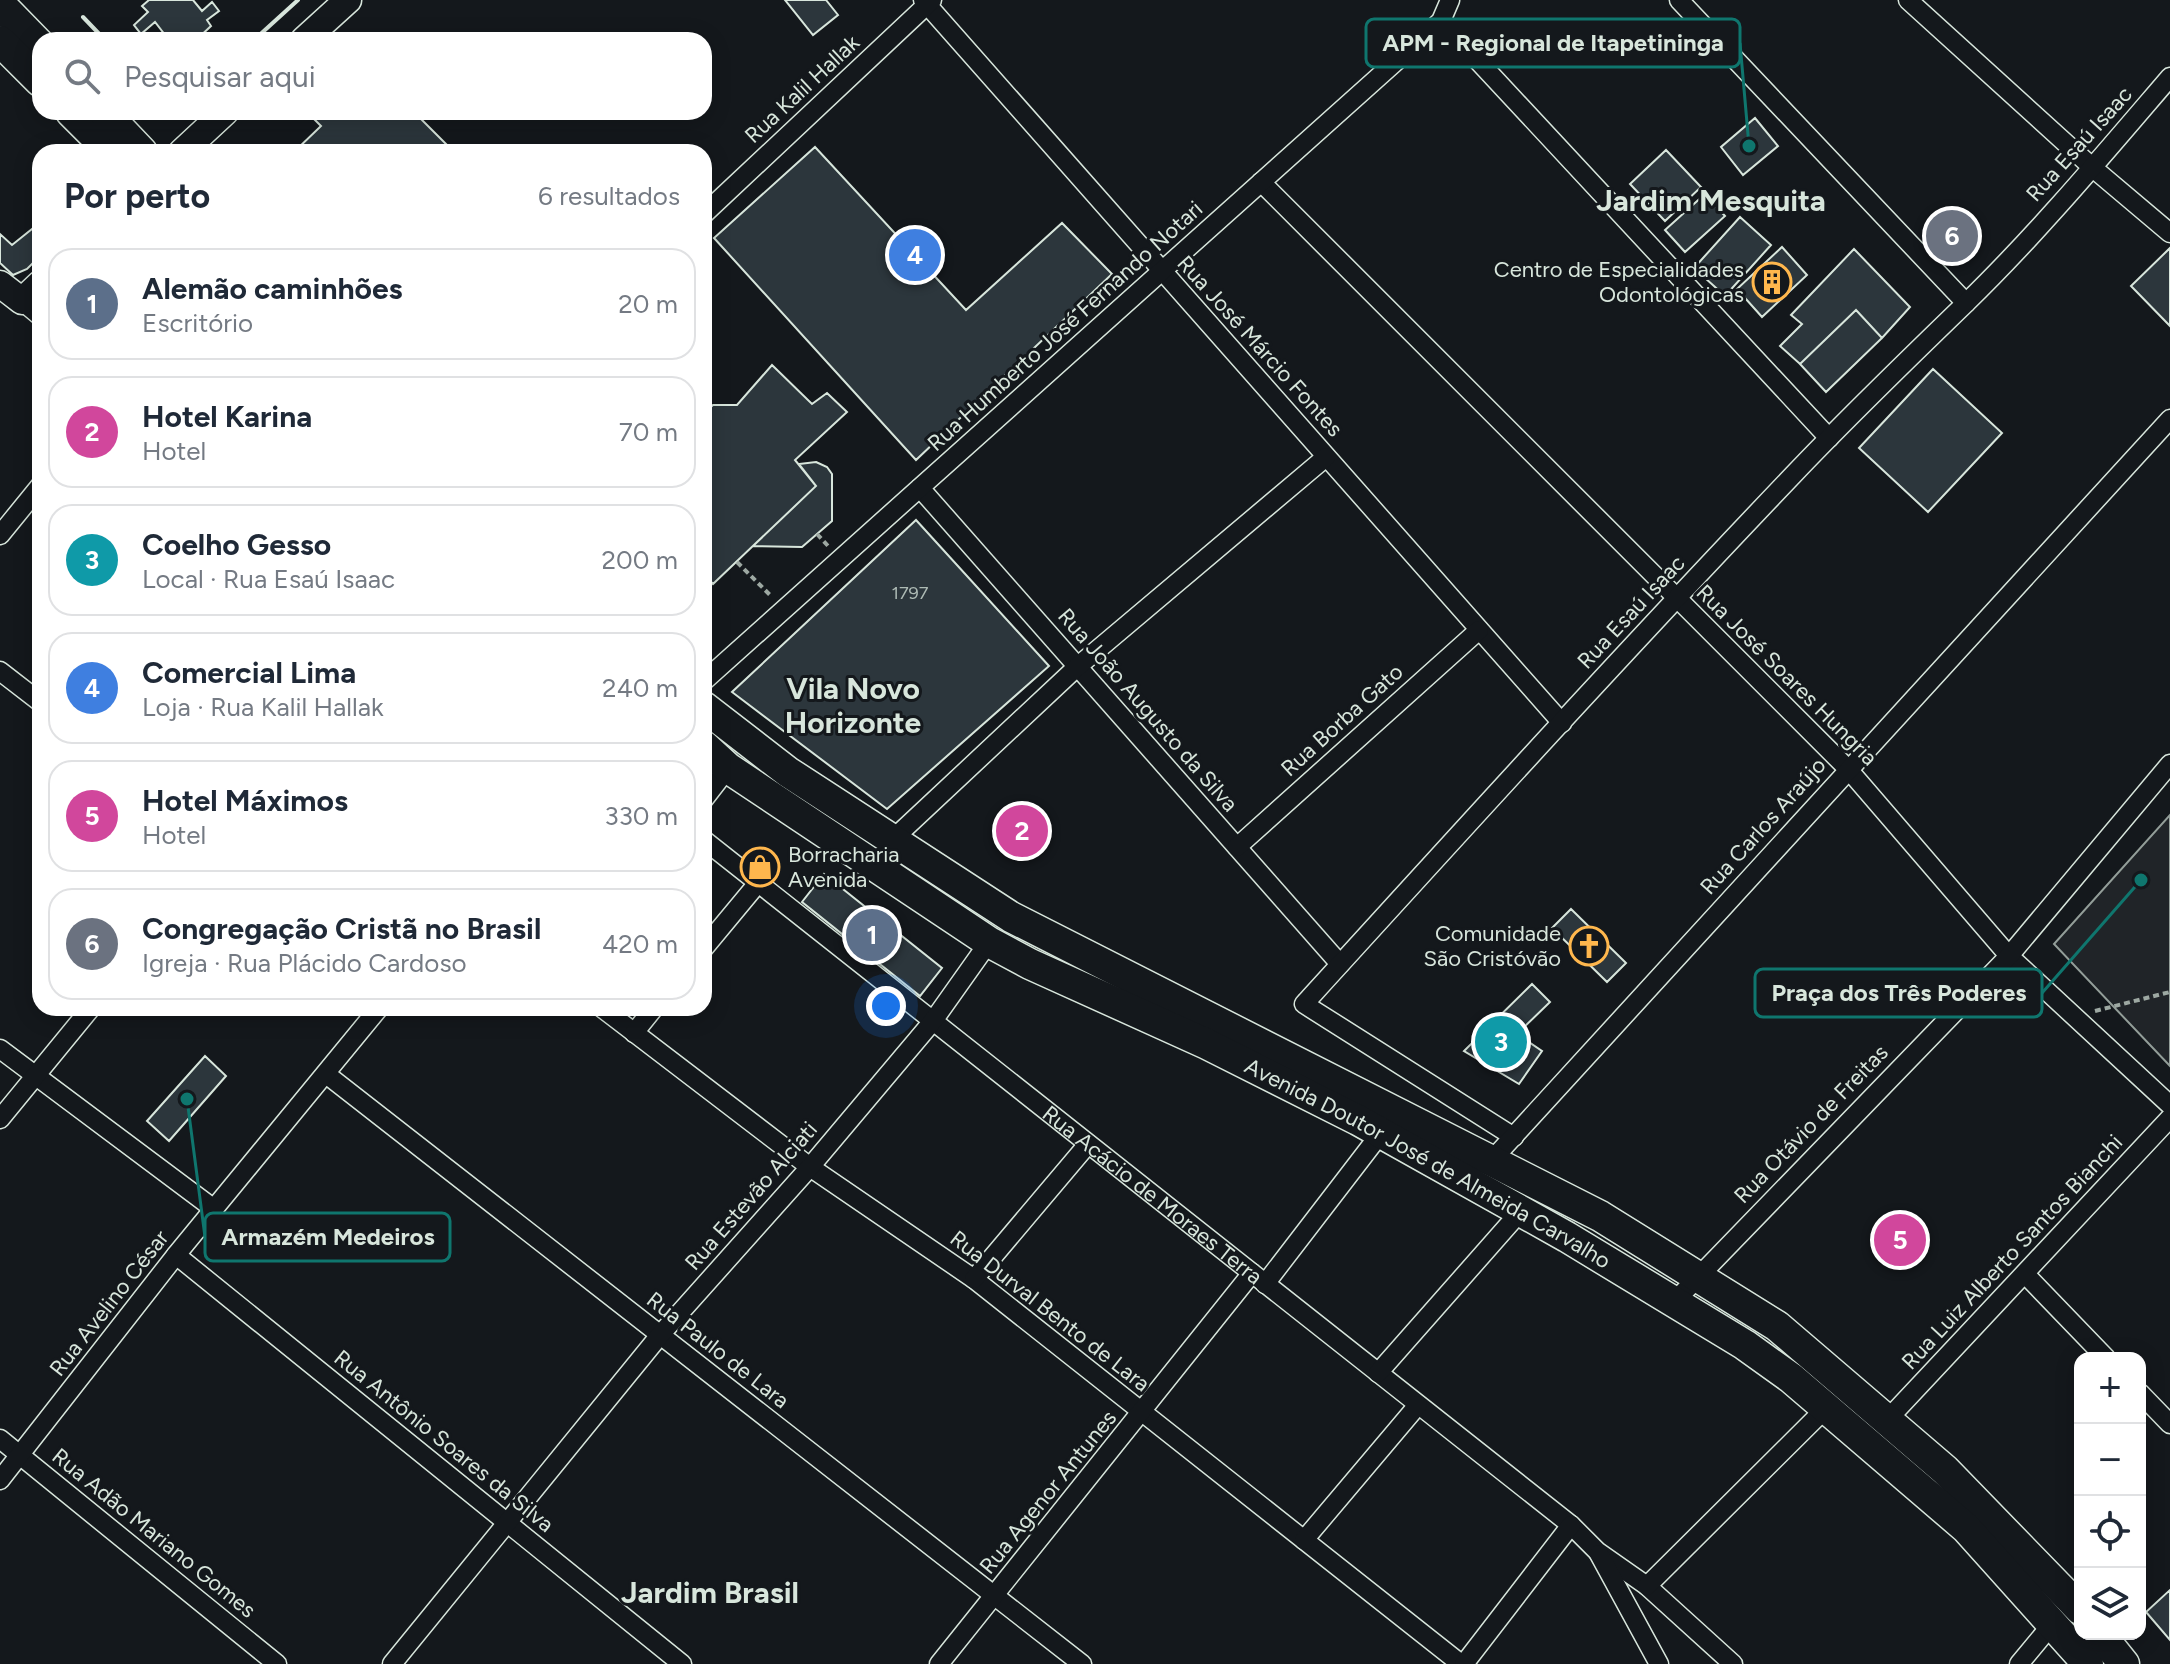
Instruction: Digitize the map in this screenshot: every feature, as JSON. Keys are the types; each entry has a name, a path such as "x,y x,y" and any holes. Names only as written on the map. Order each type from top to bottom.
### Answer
{"main road":[{"path":"0,4 32,37"},
{"path":"0,41 32,73"},
{"path":"79,120 103,144"},
{"path":"112,120 134,144"},
{"name":"Avenida Doutor José de Almeida Carvalho","path":"712,713 788,772 1011,917 1600,1216 1777,1326 1945,1470 2074,1603"},
{"name":"Avenida Doutor José de Almeida Carvalho","path":"712,753 728,768 989,942 1094,994 1207,1044 1381,1133 1675,1301 1791,1378 1966,1528 2088,1664"},
{"path":"2105,1640 2124,1664"}],"street":[{"path":"313,32 348,0"},
{"name":"Rua Humberto José Fernando Notari","path":"712,674 1441,21 1450,0"},
{"path":"1679,0 1966,303"},
{"path":"1908,0 2093,168 2170,233"},
{"name":"Rua Kalil Hallak","path":"712,206 927,2"},
{"name":"Rua José Márcio Fontes","path":"927,2 1562,723"},
{"path":"1441,21 1829,438"},
{"name":"Rua Esaú Isaac","path":"1514,1137 1304,1004 1676,598 1925,340 1966,303 2093,168 2170,77"},
{"path":"191,144 216,120"},
{"name":"Rua José Soares Hungria","path":"1261,182 1848,769 2009,956 2170,1105"},
{"path":"0,284 32,299"},
{"name":"Rua Carlos Araújo","path":"1491,1161 2170,419"},
{"path":"891,841 1077,667 1326,457"},
{"name":"Rua João Augusto da Silva","path":"920,488 1340,964"},
{"path":"0,535 32,496"},
{"name":"Rua Borba Gato","path":"1237,847 1479,630"},
{"path":"0,671 32,696"},
{"name":"Rua Otávio de Freitas","path":"1675,1301 2009,956 2170,764"},
{"path":"712,789 728,768"},
{"name":"Rua Acácio de Moraes Terra","path":"712,846 1571,1525 1597,1551 1647,1586 1733,1664"},
{"path":"712,938 758,883"},
{"name":"Rua Estevão Alciati","path":"392,1664 660,1335 810,1167 933,1021 989,942"},
{"path":"0,1119 85,1016"},
{"name":"Rua Avelino César","path":"0,1480 176,1255 373,1016"},
{"name":"Rua Durval Bento de Lara","path":"612,1016 810,1167 974,1279 1462,1664"},
{"path":"634,1033 648,1016"},
{"path":"0,1049 214,1209"},
{"name":"Rua Paulo de Lara","path":"326,1074 1082,1664"},
{"name":"Rua Luiz Alberto Santos Bianchi","path":"1888,1419 2170,1118"},
{"name":"Rua Agenor Antunes","path":"939,1664 1143,1413 1381,1133"},
{"path":"974,1279 1088,1144"},
{"path":"1378,1373 1520,1212"},
{"name":"Rua Antônio Soares da Silva","path":"176,1255 682,1664"},
{"path":"2025,1274 2100,1352"},
{"path":"2146,1399 2170,1424"},
{"path":"1304,1540 1418,1405"},
{"path":"1647,1586 1825,1409"},
{"name":"Rua Adão Mariano Gomes","path":"0,1439 277,1664"},
{"path":"1462,1664 1571,1525"},
{"name":"Rua Acácio de Moraes Terra","path":"1597,1551 1659,1664"},
{"path":"2019,1664 2053,1623"}],"path":[{"path":"737,562 784,610"},
{"path":"2075,1017 2170,992"}],"shaded area":[{"path":"2170,815 2170,1066 2054,944"}],"building":[{"path":"149,0 193,0 202,11 212,2 219,11 207,20 211,26 205,32 163,32 155,22 139,32 134,25 148,12 142,6"},
{"path":"785,0 826,0 838,15 813,35"},
{"path":"1755,118 1778,146 1743,175 1721,147"},
{"path":"315,120 422,120 446,144 302,144 321,126"},
{"path":"815,147 966,310 1062,223 1112,274 916,460 714,238"},
{"path":"1666,150 1701,187 1665,221 1630,184"},
{"path":"1705,194 1725,216 1685,252 1665,230"},
{"path":"1945,210 1978,241 1958,261 1926,231"},
{"path":"1740,217 1771,245 1725,296 1694,268"},
{"path":"32,229 32,264 13,275 0,263 0,234 12,245"},
{"name":"Centro de Especialidades Odontológicas","path":"1782,247 1807,275 1762,317 1737,289"},
{"path":"2170,248 2170,326 2131,286"},
{"path":"1854,249 1910,307 1882,338 1856,310 1800,364 1780,346 1802,324 1791,315"},
{"path":"1856,310 1882,338 1826,392 1800,364"},
{"path":"772,365 812,404 827,393 847,412 795,460 816,486 713,584 712,406 737,405"},
{"path":"1933,369 2002,433 1928,512 1859,448"},
{"path":"816,462 827,467 832,474 832,521 802,547 753,546 816,486 799,464"},
{"path":"916,520 1049,666 887,809 732,692"},
{"path":"824,874 942,968 920,996 802,902"},
{"name":"Comunidade São Cristóvão","path":"1571,909 1626,963 1607,982 1552,928"},
{"path":"1532,984 1550,1002 1517,1034 1542,1051 1519,1084 1464,1051"},
{"path":"205,1056 226,1076 169,1141 147,1121"},
{"path":"2170,1590 2170,1640 2146,1612"}],"wall":[{"path":"263,32 298,0"},
{"path":"83,17 97,32"}],"place":[{"name":"APM - Regional de Itapetininga","path":"1749,146"},
{"name":"Congregação Cristã no Brasil","path":"1952,236"},
{"name":"Comercial Lima","path":"915,255"},
{"name":"Centro de Especialidades Odontológicas","path":"1772,282"},
{"name":"Hotel Karina","path":"1022,831"},
{"name":"Borracharia Avenida","path":"760,867"},
{"name":"Praça dos Três Poderes","path":"2141,880"},
{"name":"Alemão caminhões","path":"872,935"},
{"name":"Comunidade São Cristóvão","path":"1589,946"},
{"name":"Coelho Gesso","path":"1501,1042"},
{"name":"Armazém Medeiros","path":"187,1099"},
{"name":"Hotel Máximos","path":"1900,1240"}],"district":[{"name":"Jardim Mesquita","path":"1711,200"},
{"name":"Vila Novo Horizonte","path":"853,705"},
{"name":"Jardim Brasil","path":"710,1592"}]}
